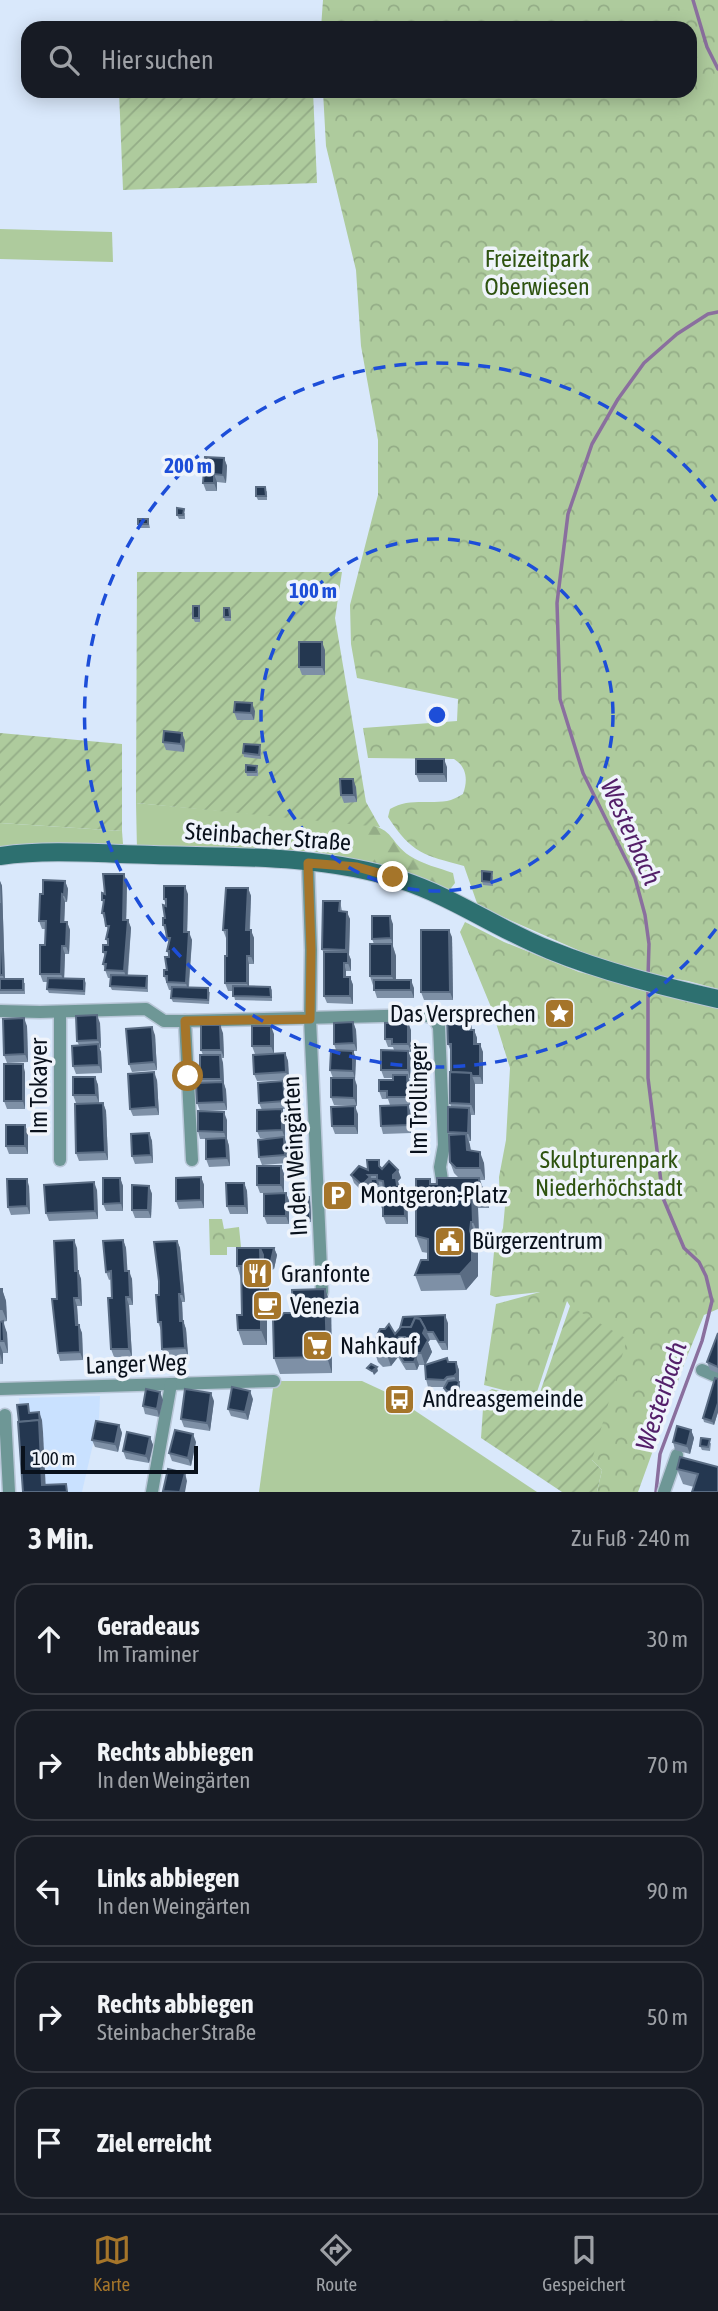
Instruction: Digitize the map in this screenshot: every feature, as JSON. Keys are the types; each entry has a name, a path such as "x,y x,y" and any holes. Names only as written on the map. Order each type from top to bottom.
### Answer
{"main road":[{"name":"Steinbacher Straße","path":"0,856 70,851 357,867 404,881 456,903 550,951 639,980 718,999"}],"street":[{"name":"In den Weingärten","path":"308,863 310,1019 322,1292"},
{"path":"0,1011 146,1009 163,1021 310,1019"},
{"name":"Im Tokayer","path":"60,1012 60,1160"},
{"name":"Im Trollinger","path":"310,1019 424,1014 434,1018 439,1027 440,1040 444,1144 440,1167 442,1181"},
{"path":"185,1021 192,1160"},
{"path":"702,1370 718,1377"},
{"name":"Langer Weg","path":"0,1389 274,1381"},
{"path":"152,1492 171,1384"},
{"path":"5,1415 9,1492"},
{"path":"664,1492 677,1455"}],"shaded area":[{"path":"100,1396 99,1418 82,1492 26,1492 19,1398"}],"green space":[{"name":"Freizeitpark Oberwiesen","path":"323,0 718,0 718,989 623,970 478,906 464,866 439,859 412,846 388,817 390,809 397,806 447,801 457,797 463,794 466,779 462,766 454,759 368,758 363,728 457,721 458,699 357,678 351,644 350,605 378,495 378,440 361,346 356,270 326,146 323,98 697,98 697,21 322,21"},
{"path":"119,98 313,98 317,183 123,190"},
{"path":"0,229 112,232 113,262 0,259"},
{"path":"137,572 342,572 335,618 366,802 380,827 136,803"},
{"path":"0,733 122,744 122,831 0,823"},
{"path":"136,803 366,824 366,862 312,851 137,850"},
{"path":"0,823 122,831 123,844 0,849"},
{"path":"366,824 382,829 403,851 415,859 453,873 455,883 448,892 366,862"},
{"name":"Skulpturenpark Niederhöchstadt","path":"465,922 504,942 579,972 718,1005 718,1309 704,1315 638,1492 597,1492 602,1470 592,1460 570,1306 567,1301 535,1398 484,1385 496,1304 540,1292 495,1297 490,1295 494,1252 503,1228 505,1206 500,1205 499,1177 506,1140 510,1068 491,1007 460,932"},
{"path":"209,1219 222,1219 224,1229 239,1227 241,1247 227,1247 227,1255 210,1255"},
{"path":"570,1306 627,1339 592,1460 602,1470 597,1492 562,1492 481,1438 484,1394 492,1389 537,1401"},
{"path":"274,1381 362,1381 390,1394 537,1492 259,1492"}],"building":[{"path":"205,457 224,458 223,475 214,474 214,483 203,483"},
{"path":"256,487 265,487 266,496 256,496"},
{"path":"177,508 184,509 183,515 177,515"},
{"path":"138,519 148,519 148,524 138,524"},
{"path":"193,606 199,606 199,618 193,618"},
{"path":"224,608 229,608 230,617 224,617"},
{"path":"299,642 322,642 322,667 299,667"},
{"path":"235,702 252,703 251,713 234,712"},
{"path":"164,731 182,733 181,744 163,742"},
{"path":"244,744 260,745 259,755 243,753"},
{"path":"416,759 444,759 444,774 416,774"},
{"path":"246,765 257,766 256,772 246,772"},
{"path":"340,779 353,779 354,795 341,795"},
{"path":"482,871 492,872 491,882 482,881"},
{"path":"103,874 124,874 123,920 128,920 124,971 105,970 106,964 103,964 106,952 103,952 103,945 108,945 106,939 109,926 106,926 102,913 102,893 105,894"},
{"path":"43,880 65,881 61,922 67,922 66,946 62,946 61,974 40,974 40,945 45,945 46,921 39,921"},
{"path":"164,886 185,886 184,932 189,932 186,983 167,982 167,976 164,976 170,938 167,938 163,925 163,905 166,906"},
{"path":"226,888 248,888 246,930 251,930 251,956 247,956 247,983 225,983 227,930 223,930"},
{"path":"323,901 340,901 339,911 347,912 346,950 322,949"},
{"path":"0,903 3,975 0,975"},
{"path":"372,916 390,916 391,938 372,939"},
{"path":"421,930 449,930 450,992 421,992"},
{"path":"370,944 392,944 392,976 370,976"},
{"path":"324,952 348,952 348,963 344,963 344,977 350,977 350,996 324,996"},
{"path":"111,975 147,976 146,988 110,986"},
{"path":"48,978 84,979 84,991 47,989"},
{"path":"0,979 23,979 23,990 0,990"},
{"path":"374,980 411,980 411,990 374,990"},
{"path":"233,986 270,987 271,997 233,996"},
{"path":"172,987 208,988 208,1000 171,998"},
{"path":"97,1015 98,1040 77,1041 76,1016"},
{"path":"468,1015 469,1030 474,1030 474,1044 480,1044 480,1076 451,1072 447,1016"},
{"path":"24,1018 25,1054 4,1055 3,1019"},
{"path":"353,1022 354,1043 334,1044 334,1023"},
{"path":"408,1022 408,1044 392,1044 392,1039 385,1039 385,1023"},
{"path":"201,1025 220,1025 221,1050 201,1050"},
{"path":"252,1026 271,1026 271,1046 252,1046"},
{"path":"152,1027 154,1062 129,1064 126,1029"},
{"path":"98,1044 99,1065 73,1066 72,1046"},
{"path":"331,1050 353,1051 353,1071 330,1070"},
{"path":"381,1050 408,1051 408,1070 381,1070"},
{"path":"285,1053 286,1072 254,1074 253,1055"},
{"path":"200,1055 220,1055 221,1079 200,1079"},
{"path":"4,1064 23,1064 23,1101 4,1101"},
{"path":"154,1072 156,1107 130,1109 128,1074"},
{"path":"450,1072 471,1073 471,1104 450,1103"},
{"path":"393,1075 407,1075 408,1097 387,1097 387,1091 379,1091 379,1080 393,1080"},
{"path":"73,1077 95,1077 96,1095 73,1095"},
{"path":"331,1078 354,1078 354,1098 331,1097"},
{"path":"283,1081 285,1101 259,1103 258,1083"},
{"path":"223,1082 224,1102 197,1103 196,1083"},
{"path":"103,1103 105,1152 76,1153 75,1104"},
{"path":"408,1105 409,1125 381,1126 380,1106"},
{"path":"355,1106 355,1126 332,1126 331,1107"},
{"path":"448,1107 469,1108 468,1133 448,1132"},
{"path":"282,1109 282,1130 257,1131 257,1110"},
{"path":"198,1111 224,1112 224,1132 198,1131"},
{"path":"6,1125 25,1125 25,1146 6,1146"},
{"path":"149,1133 151,1155 132,1156 131,1134"},
{"path":"466,1134 467,1150 480,1152 480,1168 456,1168 450,1162 449,1135"},
{"path":"284,1137 285,1155 259,1157 258,1140"},
{"path":"226,1138 227,1158 206,1159 206,1139"},
{"path":"367,1160 379,1160 382,1169 389,1161 398,1170 393,1178 396,1178 397,1185 404,1185 405,1216 383,1216 383,1204 379,1202 378,1196 384,1189 383,1181 377,1180 377,1175 368,1175 370,1177 362,1185 351,1175 359,1166 368,1170"},
{"path":"257,1166 281,1166 281,1185 257,1185"},
{"path":"201,1177 201,1200 176,1201 176,1178"},
{"path":"103,1178 120,1178 121,1203 103,1204"},
{"name":"Bürgerzentrum","path":"437,1178 479,1178 483,1192 472,1192 472,1261 460,1274 415,1275 421,1260 428,1260 428,1239 416,1236 416,1179 430,1179 430,1184 437,1184"},
{"path":"7,1179 27,1179 27,1206 8,1207"},
{"path":"370,1179 377,1179 378,1184 372,1184 371,1190 365,1187"},
{"path":"94,1182 95,1211 46,1213 44,1185"},
{"path":"226,1183 244,1183 245,1206 227,1206"},
{"path":"132,1185 149,1186 148,1210 132,1210"},
{"path":"286,1193 286,1216 264,1216 264,1194"},
{"path":"298,1197 309,1197 310,1218 299,1219"},
{"path":"74,1240 79,1298 74,1298 80,1352 58,1353 52,1299 57,1299 54,1241"},
{"path":"123,1240 125,1271 129,1271 130,1297 126,1297 129,1349 111,1349 108,1298 112,1298 111,1271 106,1272 103,1241"},
{"path":"177,1241 182,1294 179,1294 180,1321 183,1321 185,1348 162,1349 154,1242"},
{"path":"237,1248 260,1248 261,1288 268,1288 268,1298 261,1298 261,1330 238,1330 237,1315 242,1315 241,1266 237,1266"},
{"path":"260,1248 274,1248 271,1261 263,1265 263,1255"},
{"path":"2,1289 2,1309 0,1309"},
{"path":"325,1289 327,1357 274,1358 273,1319 279,1319 284,1313 293,1313 292,1290"},
{"path":"445,1315 445,1342 439,1342 433,1332 427,1332 420,1319 415,1318 411,1327 400,1328 403,1317"},
{"path":"415,1318 420,1319 425,1328 423,1333 428,1340 421,1353 415,1353 405,1337 399,1337 387,1355 379,1355 374,1350 379,1341 376,1338 380,1329 385,1329 389,1324 395,1334 401,1327 411,1327"},
{"path":"3,1321 4,1341 0,1341 0,1322"},
{"path":"718,1333 718,1367 707,1362"},
{"path":"401,1341 406,1341 416,1357 414,1362 404,1362 395,1349"},
{"path":"447,1358 448,1362 456,1362 457,1373 454,1376 444,1380 426,1379 425,1365"},
{"path":"371,1364 377,1367 372,1371 367,1368"},
{"path":"715,1378 718,1379 718,1403 712,1421 703,1418"},
{"path":"448,1381 459,1382 456,1391 447,1391 444,1388"},
{"path":"232,1387 250,1391 245,1412 228,1409"},
{"path":"146,1389 160,1392 157,1409 143,1406"},
{"path":"185,1389 211,1393 207,1423 181,1419"},
{"path":"28,1404 29,1413 39,1412 40,1424 39,1420 19,1422 17,1405"},
{"path":"39,1420 42,1485 66,1484 67,1492 23,1492 18,1422"},
{"path":"96,1421 119,1425 115,1444 92,1440"},
{"path":"677,1426 691,1430 687,1446 673,1442"},
{"path":"175,1430 193,1434 188,1458 169,1453"},
{"path":"127,1432 150,1437 146,1456 123,1451"},
{"path":"701,1438 710,1439 708,1447 700,1446"},
{"path":"680,1457 718,1467 718,1492 692,1492 698,1474 677,1469"},
{"path":"168,1469 185,1473 180,1492 163,1491"}],"waterway":[{"name":"Westerbach","path":"693,0 707,47 718,69"},
{"name":"Westerbach","path":"648,977 649,944 645,915 635,878 583,773 560,699 557,603 568,514 592,444 618,399 644,363 677,334 708,314 718,312"},
{"name":"Westerbach","path":"648,989 648,1078 663,1198 684,1248 699,1262 706,1276 712,1301 702,1341 660,1454 656,1492"}],"place":[{"name":"Das Versprechen","path":"559,1014"},
{"name":"Montgeron-Platz","path":"337,1195"},
{"name":"Bürgerzentrum","path":"449,1241"},
{"name":"Granfonte","path":"258,1274"},
{"name":"Venezia","path":"267,1306"},
{"name":"Nahkauf","path":"317,1346"},
{"name":"Andreasgemeinde","path":"400,1399"}],"route":[{"path":"188,1076 185,1021 310,1019 308,863 357,867 393,877"}]}
